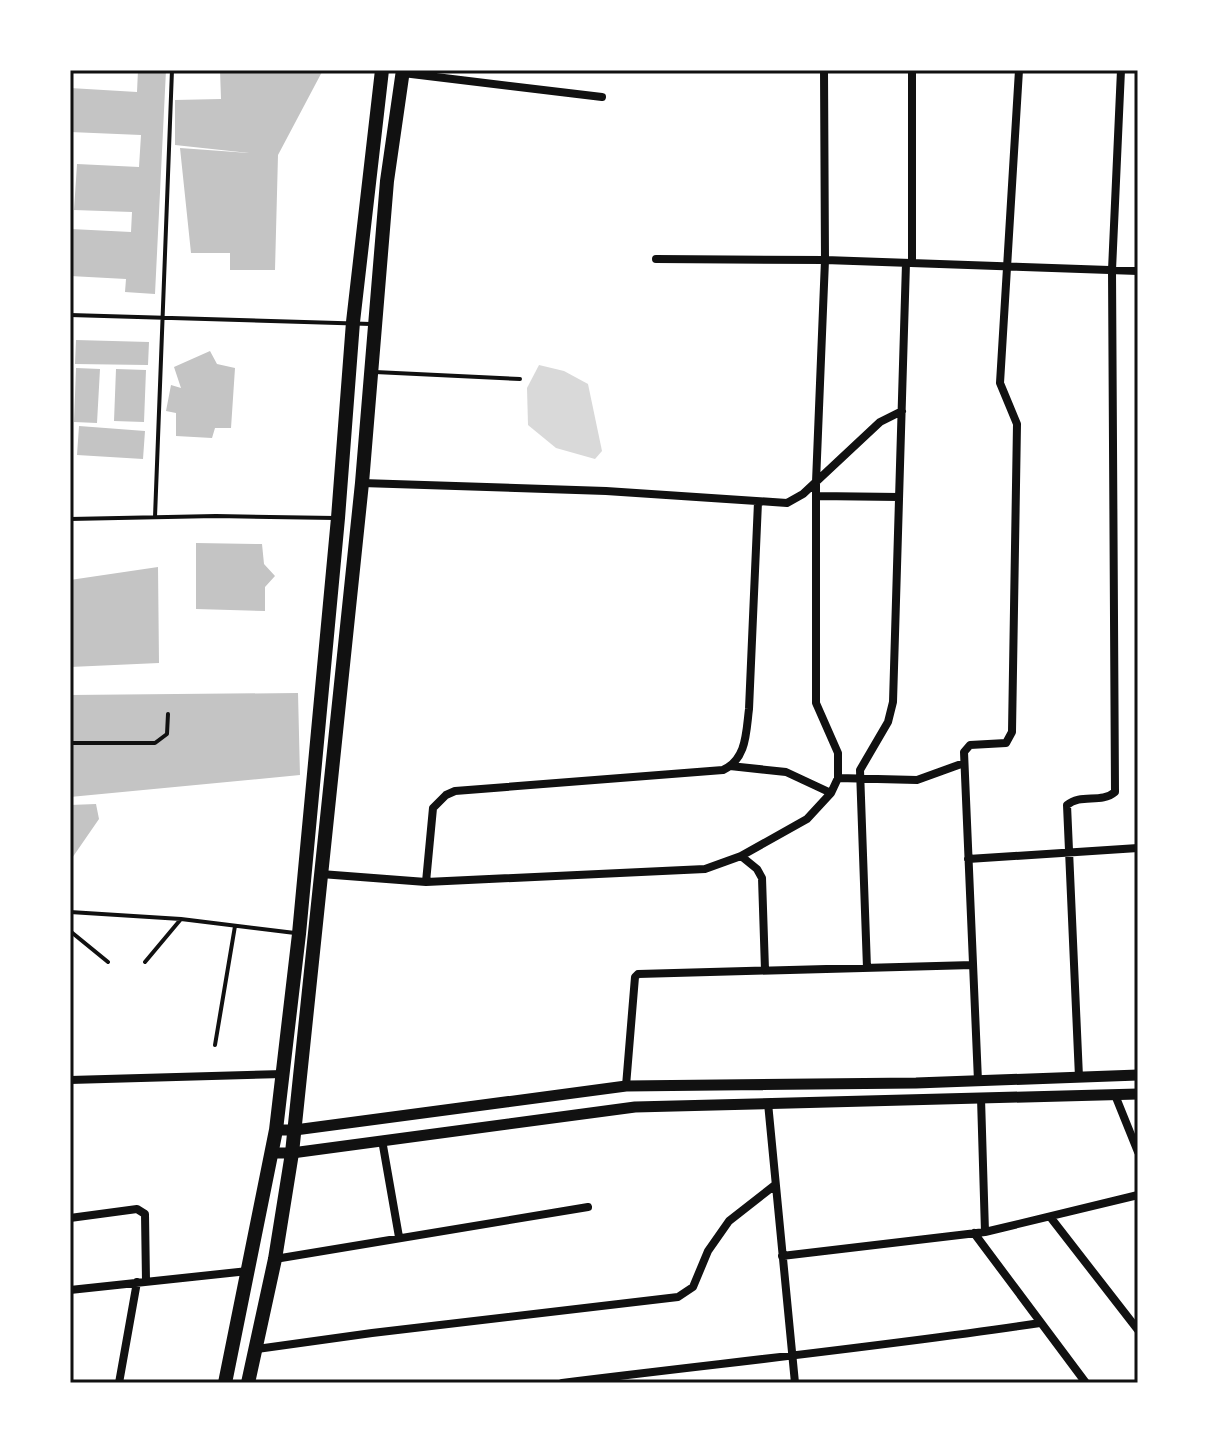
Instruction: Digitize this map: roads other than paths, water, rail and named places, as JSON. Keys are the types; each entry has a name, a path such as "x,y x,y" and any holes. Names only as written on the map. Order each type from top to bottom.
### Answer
{"main road":[{"path":"225,1383 272,1153 283,1074 338,518 353,322 382,70"},
{"path":"248,1383 275,1259 295,1130 362,483 387,181 403,72"}],"street":[{"path":"321,874 426,882 705,869 741,856 807,819 831,793 838,778 838,753 816,703 816,482 825,260 824,70"},
{"path":"867,968 860,777 862,763 888,722 893,702 909,263 912,70"},
{"path":"978,1081 964,763 967,748 1006,743 1012,732 1017,424 1000,383 1019,70"},
{"path":"1079,1077 1067,805 1076,799 1108,798 1115,792 1112,270 1121,70"},
{"path":"403,72 602,97"},
{"path":"656,259 825,260 1138,271"},
{"path":"362,483 606,491 787,503 803,494 880,422 902,411"},
{"path":"816,496 899,497"},
{"path":"426,882 433,808 455,791 723,770 730,766 742,752 749,709 758,502"},
{"path":"838,778 917,780 964,763"},
{"path":"730,766 786,772 831,793"},
{"path":"968,859 1138,848"},
{"path":"741,856 757,869 762,878 765,970"},
{"path":"626,1086 635,977 638,974 973,965"},
{"path":"70,1080 283,1074"},
{"path":"276,1130 626,1086 978,1081 1138,1075"},
{"path":"272,1153 292,1153 635,1107 1138,1094"},
{"path":"1115,1095 1138,1152"},
{"path":"981,1098 985,1232"},
{"path":"768,1103 795,1383"},
{"path":"382,1140 399,1237"},
{"path":"257,1349 678,1297 693,1287 708,1251 729,1221 775,1185"},
{"path":"782,1256 985,1232 1138,1195"},
{"path":"275,1259 588,1207"},
{"path":"70,1218 137,1209 145,1214 142,1282 119,1383"},
{"path":"1051,1218 1138,1329"},
{"path":"974,1233 1086,1383"},
{"path":"70,1290 249,1270"},
{"path":"562,1383 793,1354 902,1344 1040,1323"}],"lane":[{"path":"155,517 172,70"},
{"path":"70,315 374,325"},
{"path":"369,372 520,379"},
{"path":"70,519 338,518"},
{"path":"70,743 155,743 167,734 168,714"},
{"path":"70,912 181,919 316,936"},
{"path":"145,962 181,919"},
{"path":"215,1045 235,926"},
{"path":"70,931 108,962"}]}
